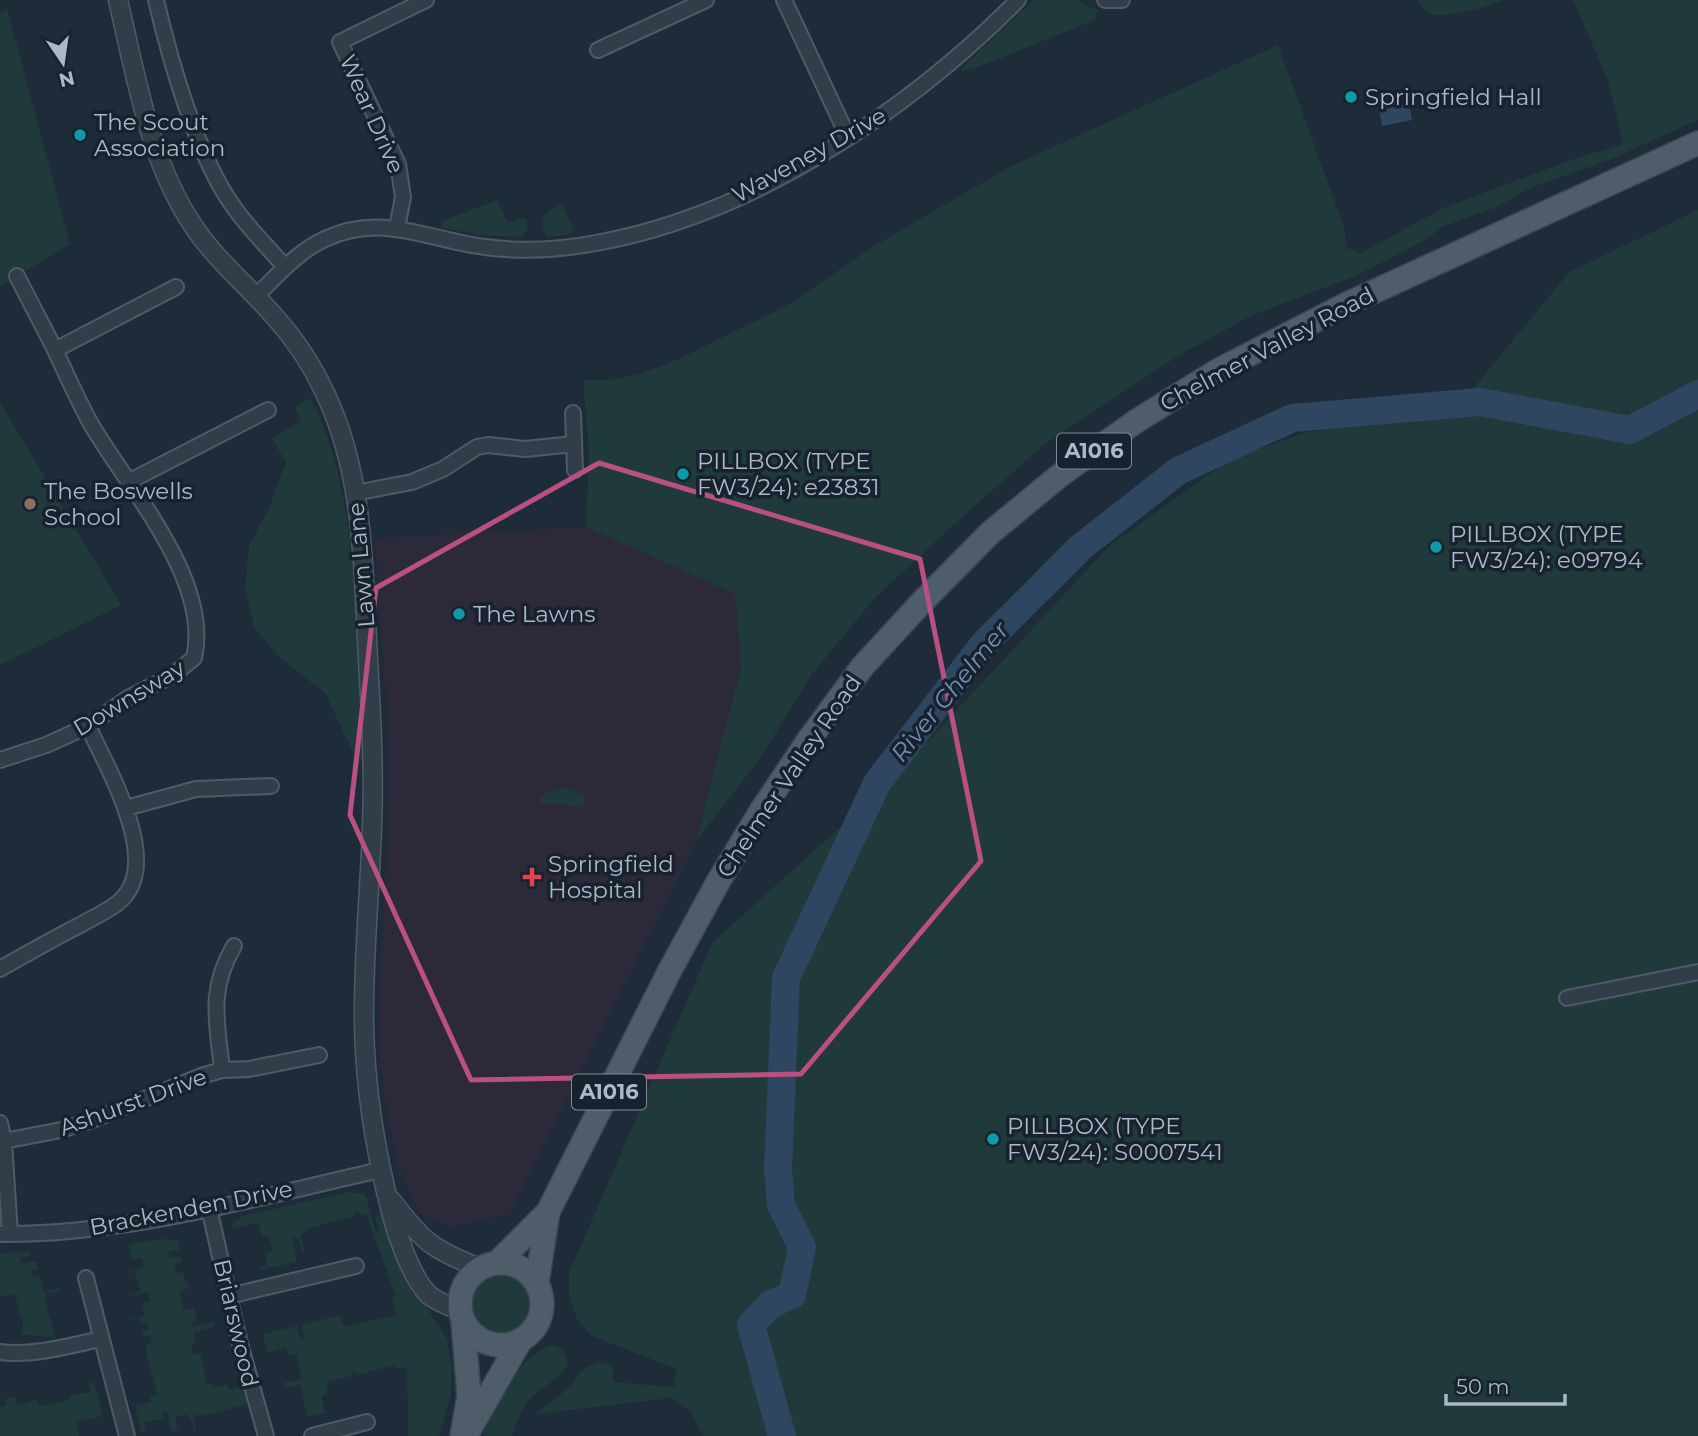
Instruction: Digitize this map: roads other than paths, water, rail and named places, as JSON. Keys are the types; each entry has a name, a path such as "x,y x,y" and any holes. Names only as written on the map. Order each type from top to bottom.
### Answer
{"main road":[{"name":"Chelmer Valley Road","path":"537,1282 548,1212 669,972 718,882 810,737 863,666 990,533 1059,476 1135,422 1217,371 1347,304 1698,143"},
{"name":"Chelmer Valley Road","path":"489,1266 548,1212"},
{"path":"489,1266 517,1266 537,1282"},
{"name":"A1016","path":"463,1436 469,1396 462,1316 464,1287 489,1266"},
{"name":"A1016","path":"463,1436 520,1341 534,1330 540,1317 542,1301 537,1282"},
{"path":"462,1316 471,1332 488,1343 507,1345 520,1341"}],"street":[{"name":"Lawn Lane","path":"118,0 142,103 168,179 193,226 206,244 291,335 325,393 344,441 355,493 363,576 373,762 365,995 365,1052 371,1119 386,1193 401,1244 411,1267 429,1295 462,1316"},
{"path":"156,0 193,122 218,182 233,206 285,267"},
{"name":"Wear Drive","path":"397,228 403,197 398,164 340,42 426,0"},
{"path":"598,50 706,0"},
{"path":"784,0 848,137"},
{"name":"Waveney Drive","path":"256,296 303,252 325,239 365,227 397,228 450,242 521,250 557,248 605,241 670,223 722,204 796,168 884,114 936,76 1017,0"},
{"path":"1105,0 1122,0"},
{"name":"Downsway","path":"0,760 46,746 88,726 128,698 187,666 194,658 196,648 189,590 177,561 130,481 92,426 16,276"},
{"path":"55,350 176,287"},
{"path":"130,481 268,410"},
{"path":"573,413 575,470"},
{"path":"355,493 412,482 443,469 477,447 488,445 525,449 574,444"},
{"path":"0,969 122,899 134,879 135,850 126,808 88,726"},
{"path":"126,808 196,789 271,786"},
{"name":"Ashurst Drive","path":"222,1070 216,1007 217,987 222,966 234,946"},
{"path":"1567,998 1698,971"},
{"name":"Ashurst Drive","path":"4,1141 61,1130 95,1119 222,1070 259,1068 319,1055"},
{"path":"0,1124 4,1141 5,1234"},
{"name":"Brackenden Drive","path":"5,1234 76,1230 127,1223 209,1208 380,1170"},
{"name":"Lawn Lane","path":"386,1193 421,1238 445,1255 489,1266"},
{"name":"Briarswood","path":"209,1208 259,1418 266,1436"},
{"path":"229,1296 356,1266"},
{"path":"86,1278 127,1436"},
{"path":"0,1352 49,1351 101,1339"},
{"path":"312,1436 367,1422"}],"water":[{"path":"1409,102 1412,120 1382,126 1379,108"}],"waterway":[{"name":"River Chelmer","path":"782,1436 751,1325 771,1304 792,1295 802,1247 781,1205 778,1169 786,978 877,783 983,645 1081,547 1178,471 1292,418 1480,402 1630,430 1698,394"}],"place":[{"name":"Springfield Hall","path":"1351,97"},
{"name":"The Scout Association","path":"80,135"},
{"name":"PILLBOX (TYPE FW3/24): e23831","path":"683,474"},
{"name":"The Boswells School","path":"30,504"},
{"name":"PILLBOX (TYPE FW3/24): e09794","path":"1436,547"},
{"name":"The Lawns","path":"459,614"},
{"name":"Springfield Hospital","path":"532,877"},
{"name":"PILLBOX (TYPE FW3/24): S0007541","path":"993,1139"}]}
